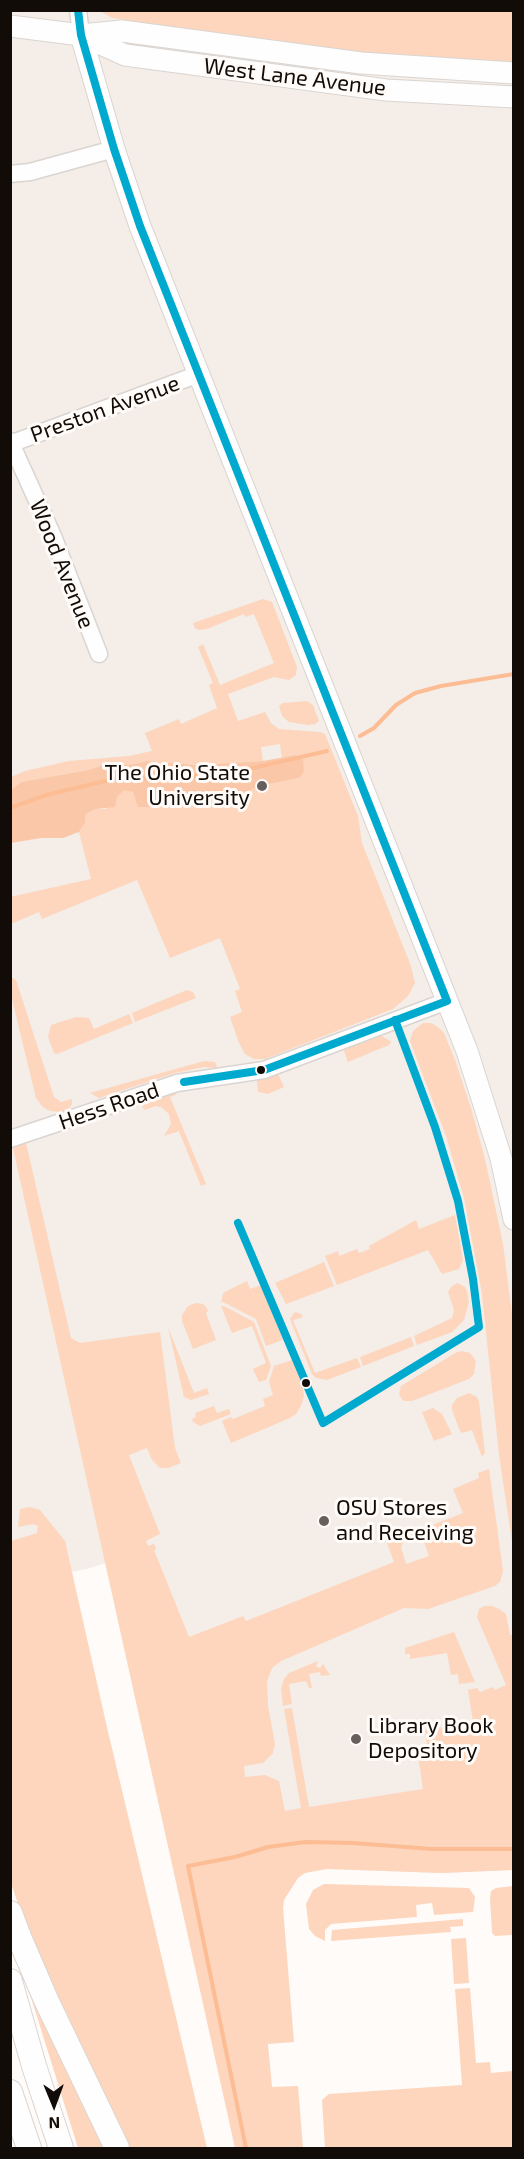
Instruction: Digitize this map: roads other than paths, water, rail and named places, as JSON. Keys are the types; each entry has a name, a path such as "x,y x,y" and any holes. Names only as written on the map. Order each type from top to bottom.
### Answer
{"highway":[{"path":"10,1913 47,2002 117,2148"},
{"path":"10,1981 34,2066 61,2148"},
{"path":"10,2092 28,2148"}],"main road":[{"name":"West Lane Avenue","path":"10,26 81,35 122,31 361,63 513,73"},
{"name":"West Lane Avenue","path":"81,35 125,55 155,60 386,90 513,97"},
{"path":"81,35 114,149 140,226 447,1001 484,1103 501,1158 513,1220"}],"street":[{"path":"78,10 81,35"},
{"path":"10,174 30,172 114,149"},
{"name":"Preston Avenue","path":"11,443 199,374"},
{"name":"Wood Avenue","path":"11,443 53,536 99,654"},
{"name":"Hess Road","path":"10,1139 177,1083 264,1070 447,1001"}],"waterway":[{"path":"360,736 374,728 396,705 415,693 441,686 514,674"},
{"path":"10,808 46,795 118,778 156,779 213,775 327,751"},
{"path":"246,2148 188,1866 235,1857 268,1847 305,1842 432,1849 514,1849"}],"place":[{"name":"The Ohio State University","path":"262,786"},
{"name":"OSU Stores and Receiving","path":"324,1521"},
{"name":"Library Book Depository","path":"356,1739"}]}
